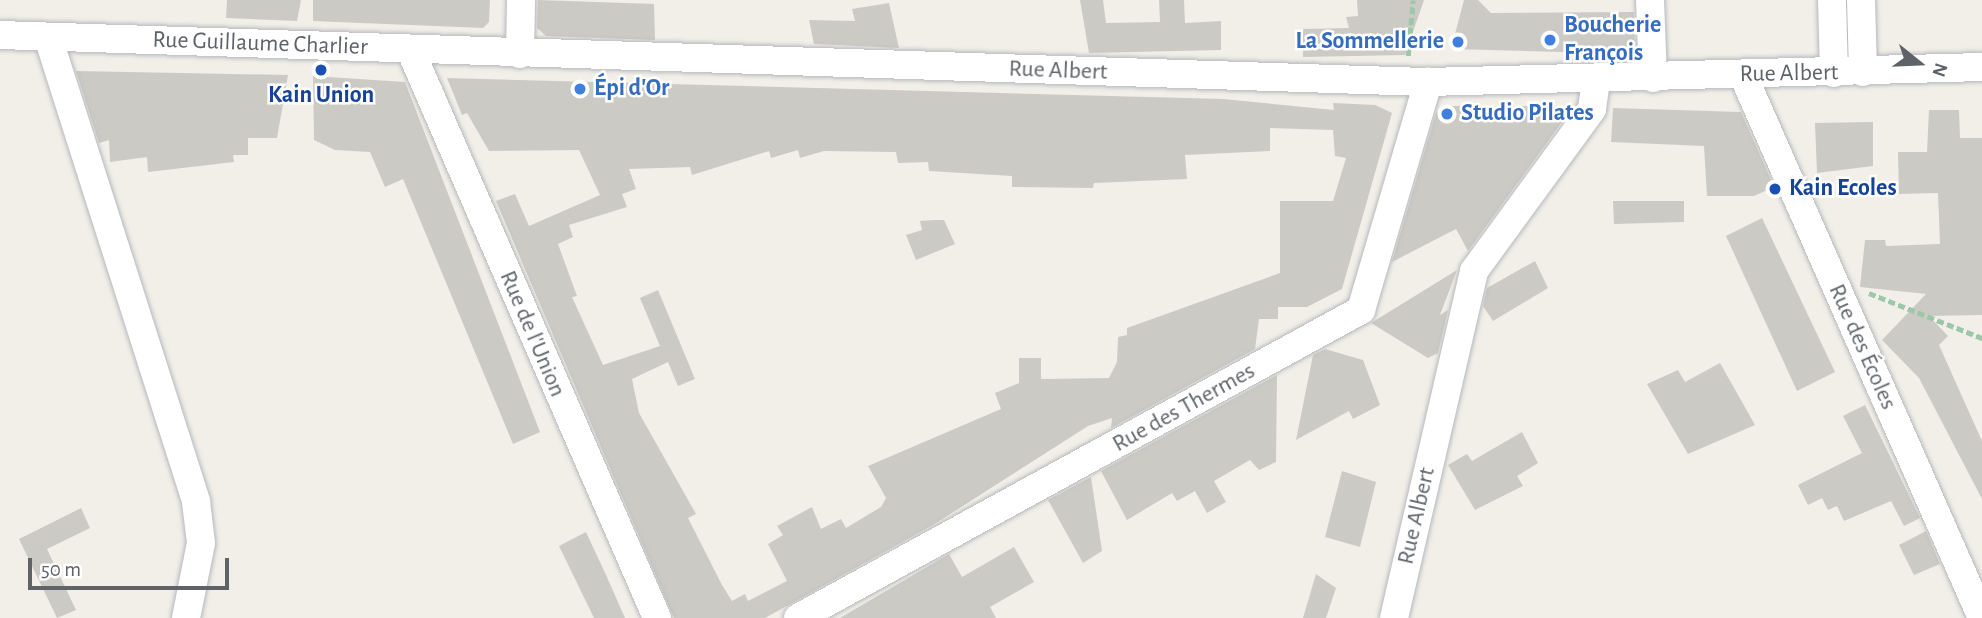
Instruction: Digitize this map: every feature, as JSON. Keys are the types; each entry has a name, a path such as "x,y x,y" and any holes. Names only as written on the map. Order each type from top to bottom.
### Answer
{"street":[{"path":"520,54 521,0"},
{"path":"1650,0 1653,78"},
{"path":"1832,0 1834,73"},
{"path":"1861,0 1863,72"},
{"name":"Rue Guillaume Charlier","path":"0,35 520,54"},
{"path":"48,37 195,502 201,543 186,618"},
{"name":"Rue de l'Union","path":"410,49 657,618"},
{"name":"Rue Albert","path":"520,54 1417,82 1596,80 1982,67"},
{"name":"Rue des Écoles","path":"1744,75 1982,618"},
{"name":"Rue Albert","path":"1394,618 1474,271 1592,110 1596,80"},
{"name":"Rue des Thermes","path":"798,618 1361,310 1417,82"}],"path":[{"path":"1413,0 1417,82"},
{"path":"1832,279 1982,338"}],"building":[{"path":"227,0 301,0 297,21 226,18"},
{"path":"313,0 490,0 489,22 483,28 313,21"},
{"path":"538,0 654,4 655,40 546,36 537,28"},
{"path":"1080,0 1103,0 1106,23 1160,22 1159,0 1184,0 1185,23 1221,21 1221,50 1089,53"},
{"path":"1357,0 1424,0 1405,55 1303,57 1303,29 1349,28 1346,17 1358,16"},
{"path":"1464,0 1478,0 1491,13 1634,12 1635,54 1451,49"},
{"path":"889,3 899,48 814,44 809,20 855,21 852,9"},
{"path":"76,71 288,75 277,138 248,138 248,155 233,155 234,162 148,172 147,157 110,162 109,140 99,143"},
{"path":"313,76 405,82 540,432 513,444 403,179 385,187 370,152 335,150 314,140"},
{"path":"447,78 1223,99 1334,110 1333,103 1375,105 1392,113 1342,289 1307,307 1278,307 1278,319 1259,319 1255,349 1111,428 1112,418 1088,426 933,525 765,618 674,618 496,201 515,194 529,226 600,195 579,150 489,151 467,113 462,115","holes":["1270,128 1333,130 1335,156 1346,158 1333,201 1280,201 1280,273 1127,328 1127,335 1118,337 1117,362 1109,378 1041,379 1041,358 1019,358 1019,383 995,393 1001,409 868,466 886,498 881,507 846,528 841,519 821,529 812,507 777,526 783,535 768,544 787,581 748,601 745,594 732,601 722,585 688,518 696,514 639,413 632,379 668,362 678,386 695,379 658,290 640,298 660,346 603,365 572,297 577,296 558,244 573,237 569,225 627,207 622,194 636,189 629,169 690,167 692,175 769,151 771,158 798,150 800,158 824,151 896,152 898,163 928,162 929,171 1012,176 1012,187 1093,188 1094,183 1187,179 1185,155 1270,151"]},
{"path":"1446,106 1570,106 1570,111 1468,251 1456,229 1392,262 1436,113"},
{"path":"1613,108 1741,112 1774,187 1754,196 1707,196 1704,146 1611,142"},
{"path":"1929,110 1959,110 1960,138 1982,138 1982,315 1929,316 1948,336 1939,345 1982,441 1982,499 1919,378 1882,340 1926,294 1860,287 1865,240 1885,240 1886,246 1940,244 1938,193 1899,194 1898,152 1927,152"},
{"path":"1873,122 1873,166 1817,173 1815,123"},
{"path":"1613,201 1684,201 1684,222 1614,224"},
{"path":"1762,218 1835,372 1797,391 1726,236"},
{"path":"944,220 955,244 916,260 906,235 922,230 920,221"},
{"path":"1535,261 1548,288 1493,321 1483,306 1487,288"},
{"path":"1457,270 1440,315 1448,310 1438,353 1428,358 1371,323"},
{"path":"1325,349 1363,360 1380,405 1353,419 1349,411 1296,440 1313,355"},
{"path":"1720,363 1755,425 1688,454 1647,384 1678,370 1685,382"},
{"path":"1277,375 1276,462 1259,470 1250,460 1214,481 1226,502 1207,513 1195,491 1177,501 1172,493 1127,520 1101,471"},
{"path":"1865,405 1920,518 1904,526 1891,501 1844,521 1837,506 1828,510 1822,498 1808,505 1798,485 1862,453 1843,416"},
{"path":"1522,432 1538,463 1517,476 1523,486 1475,510 1448,465 1467,454 1472,461"},
{"path":"1342,471 1376,482 1360,547 1325,537"},
{"path":"1091,477 1102,551 1083,563 1048,500"},
{"path":"81,508 90,528 47,549 76,610 57,618 19,539"},
{"path":"1926,531 1940,564 1914,575 1899,545"},
{"path":"586,532 625,618 594,618 559,546"},
{"path":"1014,547 1034,582 990,607 996,618 840,618 949,554 962,577"},
{"path":"1316,574 1336,588 1326,618 1303,618"}],"place":[{"name":"Boucherie François","path":"1550,40"},
{"name":"La Sommellerie","path":"1458,42"},
{"name":"Kain Union","path":"321,70"},
{"name":"Épi d'Or","path":"580,89"},
{"name":"Studio Pilates","path":"1447,114"},
{"name":"Kain Ecoles","path":"1775,189"}]}
